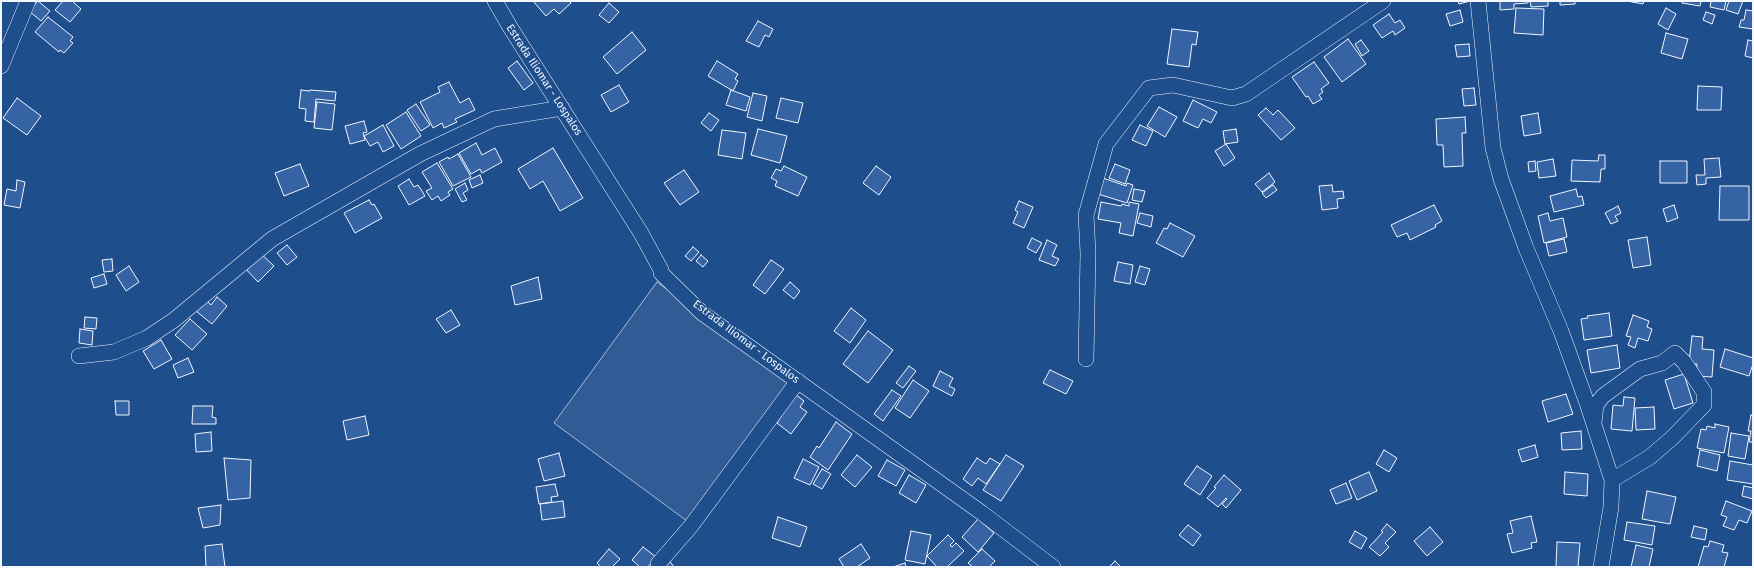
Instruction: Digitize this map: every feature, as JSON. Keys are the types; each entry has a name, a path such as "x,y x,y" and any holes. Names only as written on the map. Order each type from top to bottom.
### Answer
{"street":[{"path":"1,66 28,1"},
{"name":"Estrada Iliomar - Lospalos","path":"495,1 641,233 661,270 661,273 702,313 982,513 1053,567"},
{"path":"1086,359 1088,253 1086,215 1106,144 1149,88 1174,85 1232,98 1246,94 1383,1"},
{"path":"1478,1 1494,148 1501,179 1526,248 1561,331 1612,480 1611,507 1601,567"},
{"path":"79,356 114,352 148,338 174,320 272,239 420,154 494,119 562,108"},
{"path":"1593,423 1596,405 1603,396 1640,369 1662,362 1674,353 1684,362 1704,392 1704,405 1672,438 1650,457 1612,480"},
{"path":"658,564 691,526 798,381"}],"shaded area":[{"path":"657,282 791,379 687,521 554,423"}],"building":[{"path":"38,1 50,11 41,21 29,11"},
{"path":"63,1 72,1 81,9 70,22 55,10"},
{"path":"533,1 569,1 571,3 559,14 554,9 546,16"},
{"path":"1458,1 1470,1 1459,4"},
{"path":"1500,1 1528,1 1528,3 1514,4 1514,9 1500,10"},
{"path":"1530,1 1548,1 1548,6 1531,7"},
{"path":"1560,1 1575,1 1575,4 1560,5"},
{"path":"1627,1 1644,1 1643,4"},
{"path":"1682,1 1701,1 1700,6 1682,3"},
{"path":"1707,1 1726,1 1724,10 1710,7 1711,2"},
{"path":"1729,1 1743,1 1738,14 1726,10"},
{"path":"609,3 619,12 609,23 599,15"},
{"path":"1516,8 1544,9 1543,35 1514,33"},
{"path":"1666,8 1676,14 1668,30 1658,24"},
{"path":"1460,10 1463,22 1450,26 1446,14"},
{"path":"1746,10 1753,11 1753,29 1739,27 1741,20 1744,20"},
{"path":"1706,12 1715,15 1712,24 1703,20"},
{"path":"1389,14 1395,23 1400,20 1405,28 1395,35 1393,31 1382,38 1373,25"},
{"path":"48,17 73,37 70,41 73,43 64,53 60,50 59,52 35,32"},
{"path":"758,21 773,29 769,37 765,35 759,47 746,41"},
{"path":"1172,29 1198,32 1196,45 1192,44 1189,67 1167,64"},
{"path":"632,32 646,50 617,74 603,57"},
{"path":"1666,33 1688,39 1682,59 1661,53"},
{"path":"1348,39 1366,64 1342,82 1324,57"},
{"path":"1361,40 1369,51 1362,56 1355,44"},
{"path":"1748,40 1753,41 1753,58 1745,56"},
{"path":"1469,44 1470,56 1457,57 1455,45"},
{"path":"517,61 533,83 524,90 508,68"},
{"path":"717,61 738,74 735,79 738,81 733,91 708,76"},
{"path":"1314,62 1329,83 1321,89 1323,92 1319,95 1322,99 1313,104 1308,96 1306,97 1292,77"},
{"path":"449,82 460,103 469,98 475,110 455,119 457,122 444,128 442,123 433,128 420,102 440,92 438,87"},
{"path":"619,85 629,102 611,112 601,95"},
{"path":"1698,86 1722,87 1721,110 1697,110"},
{"path":"1474,88 1476,105 1464,106 1462,89"},
{"path":"301,90 336,92 335,101 316,99 314,122 305,121 306,109 299,108"},
{"path":"731,90 750,97 746,111 726,105"},
{"path":"753,93 767,96 762,121 747,117"},
{"path":"17,98 41,116 27,135 3,118"},
{"path":"781,98 803,103 798,123 776,118"},
{"path":"1193,100 1217,112 1211,123 1203,119 1198,128 1183,121"},
{"path":"317,102 335,104 332,130 314,128"},
{"path":"416,104 430,125 421,131 407,110"},
{"path":"1159,107 1177,117 1165,137 1147,126"},
{"path":"1266,108 1273,115 1278,110 1295,128 1281,140 1258,115"},
{"path":"406,112 421,136 401,149 386,125"},
{"path":"709,113 719,120 711,131 701,123"},
{"path":"1538,113 1541,133 1524,136 1521,116"},
{"path":"1465,117 1466,133 1462,133 1463,166 1444,167 1443,145 1437,145 1436,119"},
{"path":"364,121 367,132 363,133 365,140 350,144 345,126"},
{"path":"383,125 394,146 383,152 378,142 370,146 364,136"},
{"path":"1140,125 1153,131 1146,146 1132,140"},
{"path":"758,129 787,136 780,163 751,155"},
{"path":"1236,129 1238,142 1225,144 1223,131"},
{"path":"722,130 746,133 742,159 718,155"},
{"path":"476,143 482,155 495,148 502,162 482,173 480,169 471,174 459,153"},
{"path":"1226,144 1235,158 1224,166 1215,151"},
{"path":"553,148 583,198 560,211 543,181 530,189 518,169"},
{"path":"458,154 471,177 453,186 439,162"},
{"path":"1599,155 1605,155 1605,169 1601,169 1600,182 1571,181 1572,160 1598,161"},
{"path":"1719,158 1721,177 1706,178 1706,184 1697,185 1696,175 1705,175 1704,159"},
{"path":"1553,159 1556,176 1539,178 1537,162"},
{"path":"1535,161 1536,171 1529,172 1528,162"},
{"path":"1660,161 1687,161 1687,183 1660,183"},
{"path":"437,163 453,189 448,192 450,195 441,201 438,196 432,200 426,191 432,188 422,172"},
{"path":"300,164 309,186 284,196 275,173"},
{"path":"1115,164 1130,170 1125,184 1109,178"},
{"path":"784,166 807,177 798,196 775,186 777,181 771,178 776,169 781,171"},
{"path":"876,166 891,177 879,195 863,183"},
{"path":"684,170 699,192 680,205 664,183"},
{"path":"1269,173 1275,182 1262,192 1255,184"},
{"path":"480,175 483,183 472,188 469,180"},
{"path":"1103,178 1126,186 1127,183 1133,185 1127,203 1098,194"},
{"path":"409,179 414,187 418,185 425,196 409,205 398,186"},
{"path":"17,180 25,182 20,208 4,205 7,189 16,191"},
{"path":"465,183 468,190 463,193 467,200 462,202 455,189"},
{"path":"1273,185 1277,190 1266,198 1262,193"},
{"path":"1332,185 1333,192 1343,191 1344,198 1337,199 1338,208 1322,210 1319,186"},
{"path":"1720,186 1749,186 1749,220 1719,220"},
{"path":"1134,189 1145,191 1142,202 1132,200"},
{"path":"1576,189 1578,197 1582,196 1584,205 1554,212 1550,196"},
{"path":"369,200 372,205 374,204 382,218 355,233 344,213"},
{"path":"1019,201 1033,207 1024,228 1013,223 1018,212 1015,210"},
{"path":"1101,202 1121,206 1122,204 1129,206 1129,202 1139,204 1133,236 1119,233 1121,223 1098,219"},
{"path":"1434,205 1442,221 1435,225 1436,227 1410,240 1407,233 1397,237 1391,225"},
{"path":"1674,205 1678,218 1667,222 1663,209"},
{"path":"1618,206 1621,213 1615,216 1618,221 1611,224 1605,213"},
{"path":"1140,213 1153,216 1151,227 1137,223"},
{"path":"1548,213 1550,221 1563,218 1567,237 1544,243 1538,216"},
{"path":"1170,223 1195,236 1183,257 1156,243 1164,228 1167,229"},
{"path":"1647,237 1651,265 1633,268 1628,240"},
{"path":"1032,238 1042,243 1036,253 1027,248"},
{"path":"1564,239 1567,252 1549,256 1546,243"},
{"path":"1047,240 1057,245 1052,256 1059,259 1055,266 1039,260"},
{"path":"287,245 297,257 287,265 277,253"},
{"path":"693,247 699,252 691,261 685,256"},
{"path":"259,252 274,266 258,282 244,267"},
{"path":"701,255 708,261 703,267 696,261"},
{"path":"112,259 113,271 104,272 102,260"},
{"path":"771,260 784,269 765,294 753,285"},
{"path":"1118,262 1133,265 1130,284 1114,281"},
{"path":"129,266 139,282 126,291 116,275"},
{"path":"1140,266 1150,269 1145,285 1135,282"},
{"path":"104,274 107,284 94,288 91,278"},
{"path":"538,277 542,299 515,305 511,286"},
{"path":"790,282 800,291 794,299 783,290"},
{"path":"217,297 227,306 212,324 196,311 205,299 211,305"},
{"path":"851,308 866,320 850,343 834,331"},
{"path":"451,310 460,325 446,333 436,319"},
{"path":"1609,313 1612,336 1584,340 1581,319 1588,318 1587,316"},
{"path":"1633,315 1649,321 1647,327 1652,329 1648,341 1638,338 1635,348 1628,345 1631,337 1626,336"},
{"path":"85,317 97,318 96,329 84,328"},
{"path":"190,319 207,334 192,350 175,335"},
{"path":"80,329 93,331 92,345 79,343"},
{"path":"868,331 893,350 868,383 843,364"},
{"path":"1692,336 1703,337 1702,349 1714,350 1712,377 1696,376 1697,364 1689,363"},
{"path":"161,340 172,359 154,369 143,351"},
{"path":"1617,345 1620,368 1591,373 1587,350"},
{"path":"1725,349 1753,358 1753,364 1749,376 1720,367"},
{"path":"188,358 194,372 178,378 173,365"},
{"path":"909,366 916,371 903,388 896,383"},
{"path":"1050,370 1073,381 1066,394 1043,383"},
{"path":"940,371 953,378 949,386 955,389 952,396 933,386"},
{"path":"1684,374 1693,403 1674,409 1665,380"},
{"path":"913,380 929,391 910,418 895,408"},
{"path":"892,390 901,396 883,421 874,414"},
{"path":"795,394 804,401 800,407 807,412 791,434 777,423"},
{"path":"1566,394 1573,414 1548,422 1542,401"},
{"path":"1624,397 1635,398 1632,431 1611,429 1613,405 1623,406"},
{"path":"115,401 129,401 129,415 116,415"},
{"path":"193,406 213,406 212,417 216,418 216,424 192,424"},
{"path":"1654,407 1655,429 1636,430 1635,408"},
{"path":"1751,415 1753,416 1753,442 1749,442 1751,431 1748,431"},
{"path":"365,416 369,435 347,440 343,421"},
{"path":"836,422 852,434 828,470 810,457 817,446 819,448"},
{"path":"1715,424 1729,427 1724,453 1697,448 1701,429 1706,430 1707,426 1715,428"},
{"path":"1581,431 1582,449 1562,450 1561,433"},
{"path":"211,432 212,451 196,452 195,434"},
{"path":"1731,433 1749,436 1745,459 1728,456"},
{"path":"1535,445 1538,457 1522,462 1518,450"},
{"path":"1384,450 1397,458 1389,472 1376,464"},
{"path":"1700,450 1720,455 1717,471 1697,466"},
{"path":"559,453 565,476 544,481 538,459"},
{"path":"857,455 872,467 855,487 841,475"},
{"path":"1006,455 1024,466 1001,501 983,490"},
{"path":"224,458 251,460 250,498 228,500"},
{"path":"977,458 986,464 990,458 1000,464 986,484 978,478 972,486 963,479"},
{"path":"803,459 819,467 810,485 794,478"},
{"path":"887,460 905,470 896,486 878,476"},
{"path":"1730,461 1753,465 1753,484 1727,480"},
{"path":"1197,466 1212,476 1200,495 1184,484"},
{"path":"822,469 831,474 822,489 813,484"},
{"path":"1369,472 1377,491 1357,500 1349,481"},
{"path":"1565,472 1588,474 1587,496 1564,494"},
{"path":"909,475 926,485 916,503 899,493"},
{"path":"1224,475 1241,490 1226,508 1222,504 1227,499 1226,498 1218,507 1207,498 1216,488 1214,487"},
{"path":"1346,483 1352,498 1336,504 1330,490"},
{"path":"555,484 558,496 551,497 552,502 539,504 536,487"},
{"path":"1744,486 1753,488 1753,499 1742,496"},
{"path":"1647,491 1676,497 1670,524 1642,519"},
{"path":"563,501 565,517 542,520 540,504"},
{"path":"1726,501 1752,511 1747,523 1739,520 1734,530 1723,526 1727,517 1721,515"},
{"path":"221,505 220,525 203,528 198,508"},
{"path":"1531,516 1537,542 1531,543 1532,548 1512,553 1507,534 1513,533 1510,521"},
{"path":"778,517 807,527 800,547 772,538"},
{"path":"978,519 994,533 978,552 962,537"},
{"path":"1627,522 1655,526 1652,545 1624,540"},
{"path":"1387,524 1396,532 1385,543 1389,547 1380,556 1369,547 1383,532 1381,531"},
{"path":"1188,525 1201,535 1193,546 1179,535"},
{"path":"1694,526 1707,529 1705,540 1691,537"},
{"path":"1430,527 1443,542 1427,556 1414,541"},
{"path":"911,531 931,535 925,564 905,560"},
{"path":"1355,531 1367,538 1361,549 1349,542"},
{"path":"948,535 954,541 950,545 952,547 956,543 964,551 947,567 937,567 927,556"},
{"path":"1710,541 1724,545 1722,552 1728,553 1724,567 1698,567 1704,546 1708,547"},
{"path":"1557,542 1580,543 1578,567 1556,567"},
{"path":"222,544 225,567 206,567 205,546"},
{"path":"861,544 870,558 857,567 844,567 839,559"},
{"path":"1636,545 1653,549 1649,567 1631,567"},
{"path":"643,547 656,557 648,567 640,567 632,560"},
{"path":"609,549 620,559 612,567 601,567 597,563"},
{"path":"982,549 995,561 989,567 973,567 968,563"},
{"path":"668,559 674,567 663,567"},
{"path":"1115,561 1121,567 1109,567"},
{"path":"905,563 906,567 893,567"}]}
